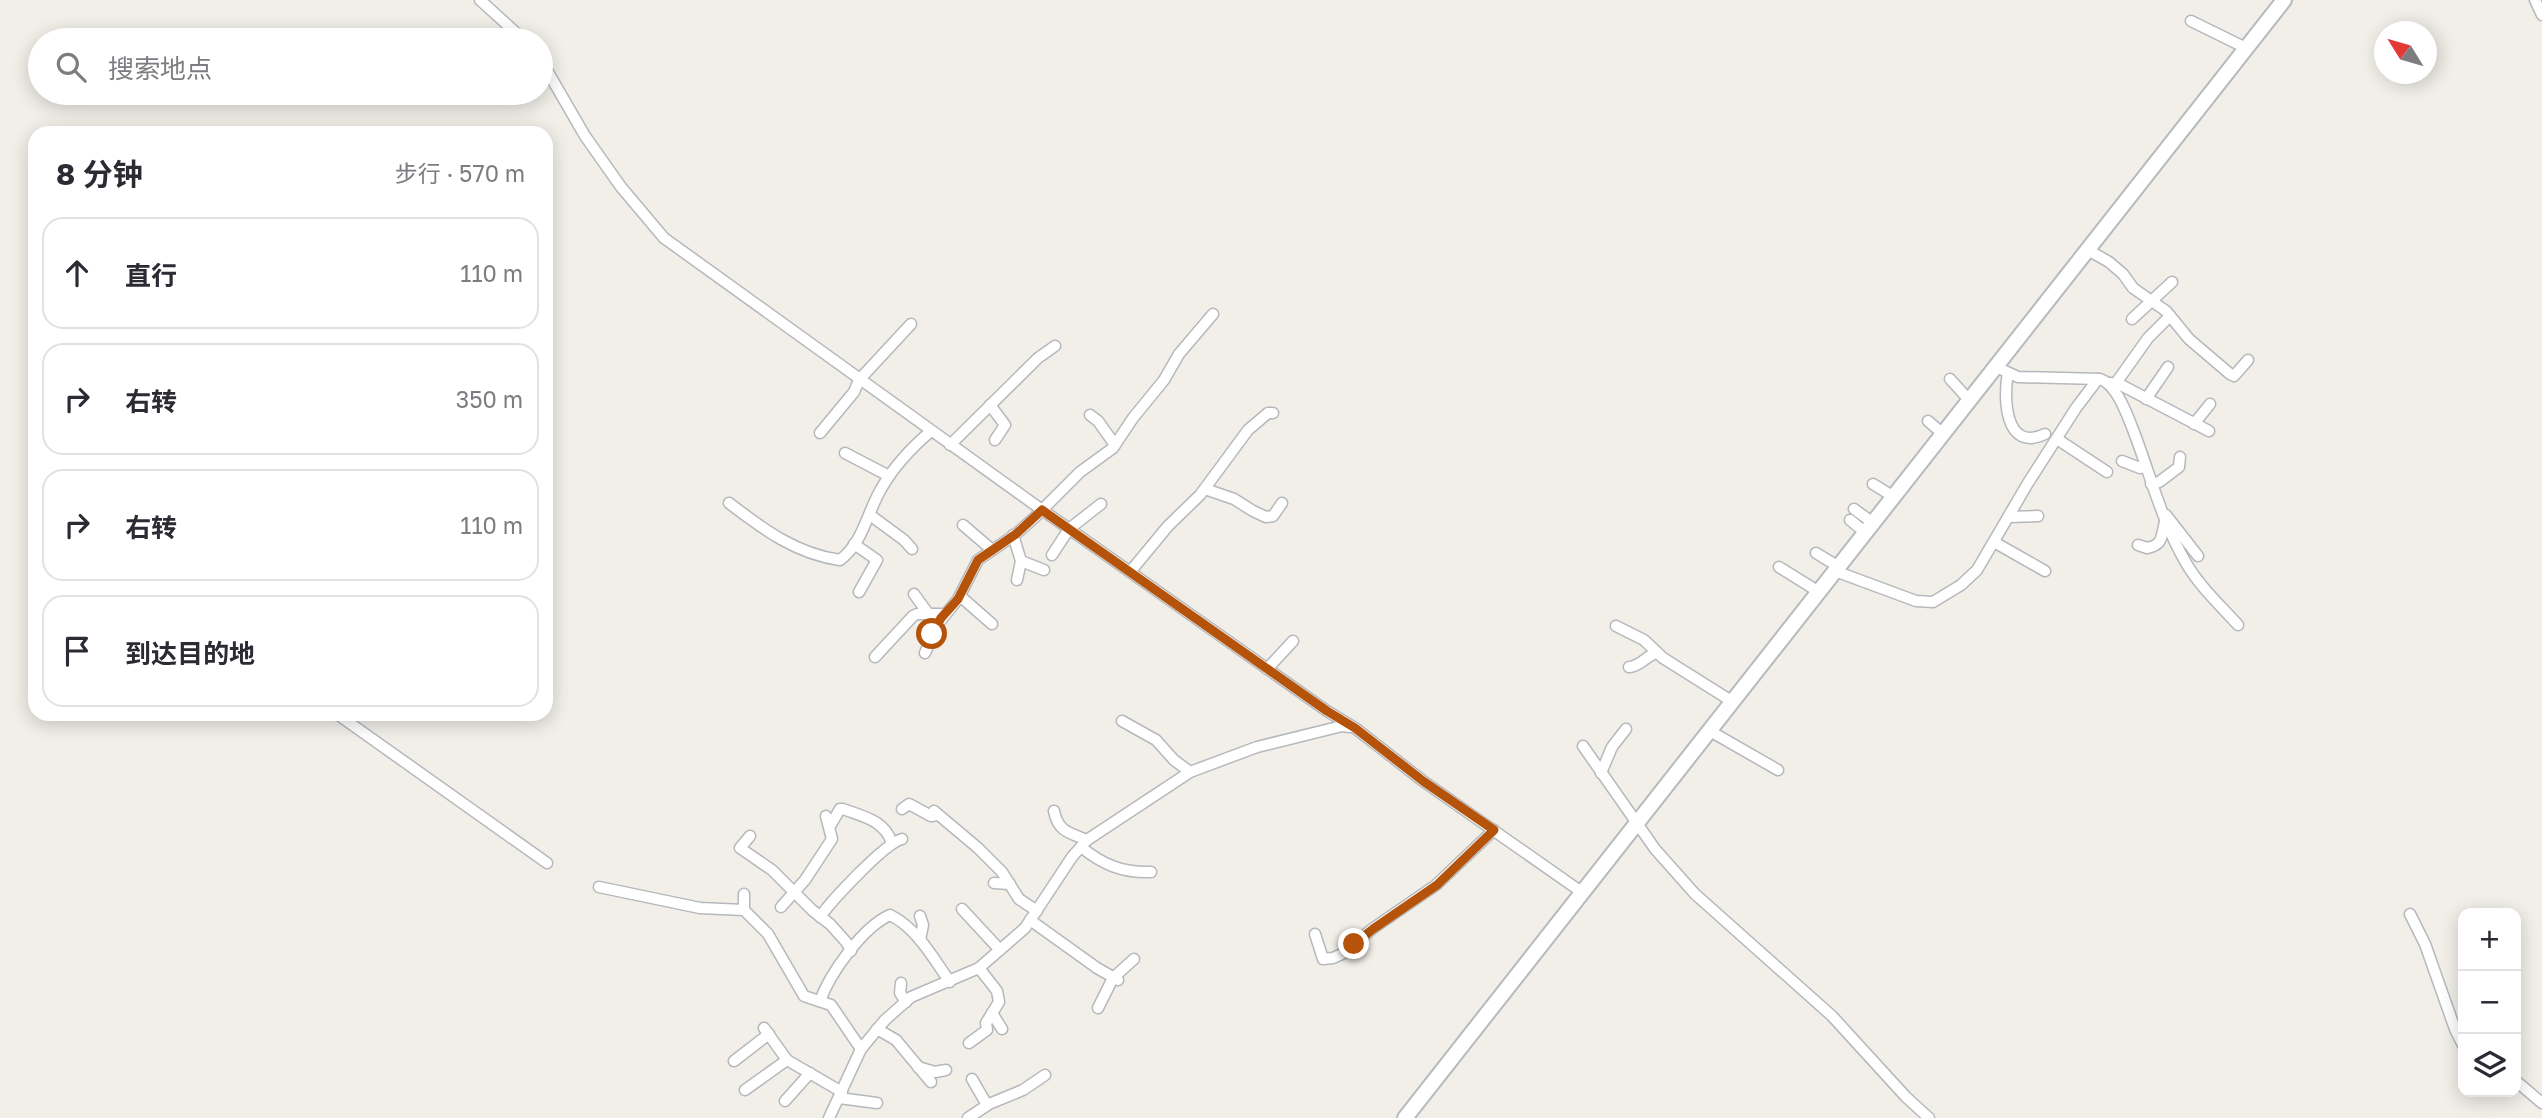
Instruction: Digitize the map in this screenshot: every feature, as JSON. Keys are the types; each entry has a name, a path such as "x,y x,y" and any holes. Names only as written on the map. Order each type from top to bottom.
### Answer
{"street":[{"path":"480,0 510,28"},
{"path":"1405,1118 1969,401 2002,370 2088,250 2284,0"},
{"path":"2535,0 2542,15"},
{"path":"2191,21 2246,48"},
{"path":"553,77 585,136 621,187 664,238 930,431 1355,728 1423,781 1583,893"},
{"path":"2088,250 2109,261 2133,288 2170,316 2189,339 2230,374 2234,376 2248,360"},
{"path":"2132,319 2172,282"},
{"path":"925,653 937,625 960,596 978,560 1013,535 1080,472 1115,445 1164,380 1179,354 1213,314"},
{"path":"2113,383 2148,338 2170,316"},
{"path":"820,433 853,392 859,380 911,324"},
{"path":"950,445 1055,345"},
{"path":"2146,399 2168,367"},
{"path":"2002,370 2018,377 2098,379 2113,383 2208,432"},
{"path":"2002,370 2010,426 2015,432 2029,437 2045,434"},
{"path":"1950,379 1969,401"},
{"path":"1816,553 1837,569 1916,601 1933,602 1972,576 2076,408 2098,379"},
{"path":"2113,383 2160,509 2192,572 2238,625"},
{"path":"2194,424 2210,404"},
{"path":"990,405 1005,425 995,440"},
{"path":"1130,572 1168,526 1205,489 1248,430 1268,413 1273,413"},
{"path":"1090,415 1098,421 1115,445"},
{"path":"1928,421 1943,434"},
{"path":"729,503 776,538 807,551 840,560 864,529 875,500 889,476 911,447 930,431"},
{"path":"2057,439 2107,472"},
{"path":"845,453 889,476"},
{"path":"2151,484 2159,482 2179,467 2180,457"},
{"path":"2122,461 2140,468 2145,467"},
{"path":"1872,484 1894,497"},
{"path":"1205,489 1234,499 1266,517 1273,516 1282,503"},
{"path":"1052,555 1069,529 1101,504"},
{"path":"1854,509 1869,528"},
{"path":"2160,509 2198,556"},
{"path":"870,515 912,549"},
{"path":"2009,517 2038,516"},
{"path":"1850,520 1869,528"},
{"path":"2138,545 2147,548 2158,544 2164,536 2166,521"},
{"path":"963,524 991,549"},
{"path":"1013,535 1021,561 1017,580"},
{"path":"1994,542 2045,571"},
{"path":"854,544 877,560 859,593"},
{"path":"1021,561 1045,570"},
{"path":"1779,567 1819,592"},
{"path":"914,594 937,625"},
{"path":"960,596 992,624"},
{"path":"875,657 907,620 917,614 944,614"},
{"path":"1616,626 1644,640 1657,653 1732,702"},
{"path":"1267,669 1293,641"},
{"path":"1629,667 1637,666 1657,653"},
{"path":"352,721 547,863"},
{"path":"1122,721 1156,740 1174,760 1190,772"},
{"path":"829,1118 861,1049 877,1029 911,997 979,968 1000,950 1033,916 1072,857 1084,844 1190,772 1257,747 1342,726 1355,728"},
{"path":"1601,772 1612,747 1626,729"},
{"path":"1710,731 1778,769"},
{"path":"1583,746 1655,849 1695,894 1832,1016 1906,1097 1929,1118"},
{"path":"902,809 909,804 931,816 937,813 987,856 1033,916 1115,979"},
{"path":"780,907 805,880 829,845 832,839 828,821 840,809 880,824 897,841 844,888 820,917"},
{"path":"1054,811 1056,824 1084,844 1097,859 1132,873 1151,873"},
{"path":"1315,934 1323,959 1344,953 1373,929 1437,885 1494,830"},
{"path":"750,836 740,848 772,870 842,936 851,951"},
{"path":"994,883 1010,884"},
{"path":"599,887 700,908 744,911 768,934 804,996 831,1004 861,1049"},
{"path":"744,894 744,911"},
{"path":"962,909 1000,950"},
{"path":"2410,914 2429,955 2458,1035"},
{"path":"820,1001 827,983 860,939 890,915 920,940 950,982"},
{"path":"920,916 923,925 920,940"},
{"path":"1098,1008 1115,979 1134,959"},
{"path":"969,1043 987,1030 986,1023 997,1007 999,996 979,968"},
{"path":"901,983 900,993 906,1002"},
{"path":"992,1013 1002,1029"},
{"path":"877,1029 896,1040 931,1082"},
{"path":"734,1061 766,1031 787,1060 841,1095 877,1103"},
{"path":"745,1090 787,1060"},
{"path":"917,1066 936,1072 946,1070"},
{"path":"785,1101 810,1073"},
{"path":"968,1118 987,1105 1023,1090 1045,1075"},
{"path":"972,1079 987,1105"},
{"path":"2521,1085 2542,1103"}],"route":[{"path":"932,634 941,618 958,599 978,560 1016,534 1042,510 1355,728 1423,781 1494,830 1437,885 1354,944"}]}
